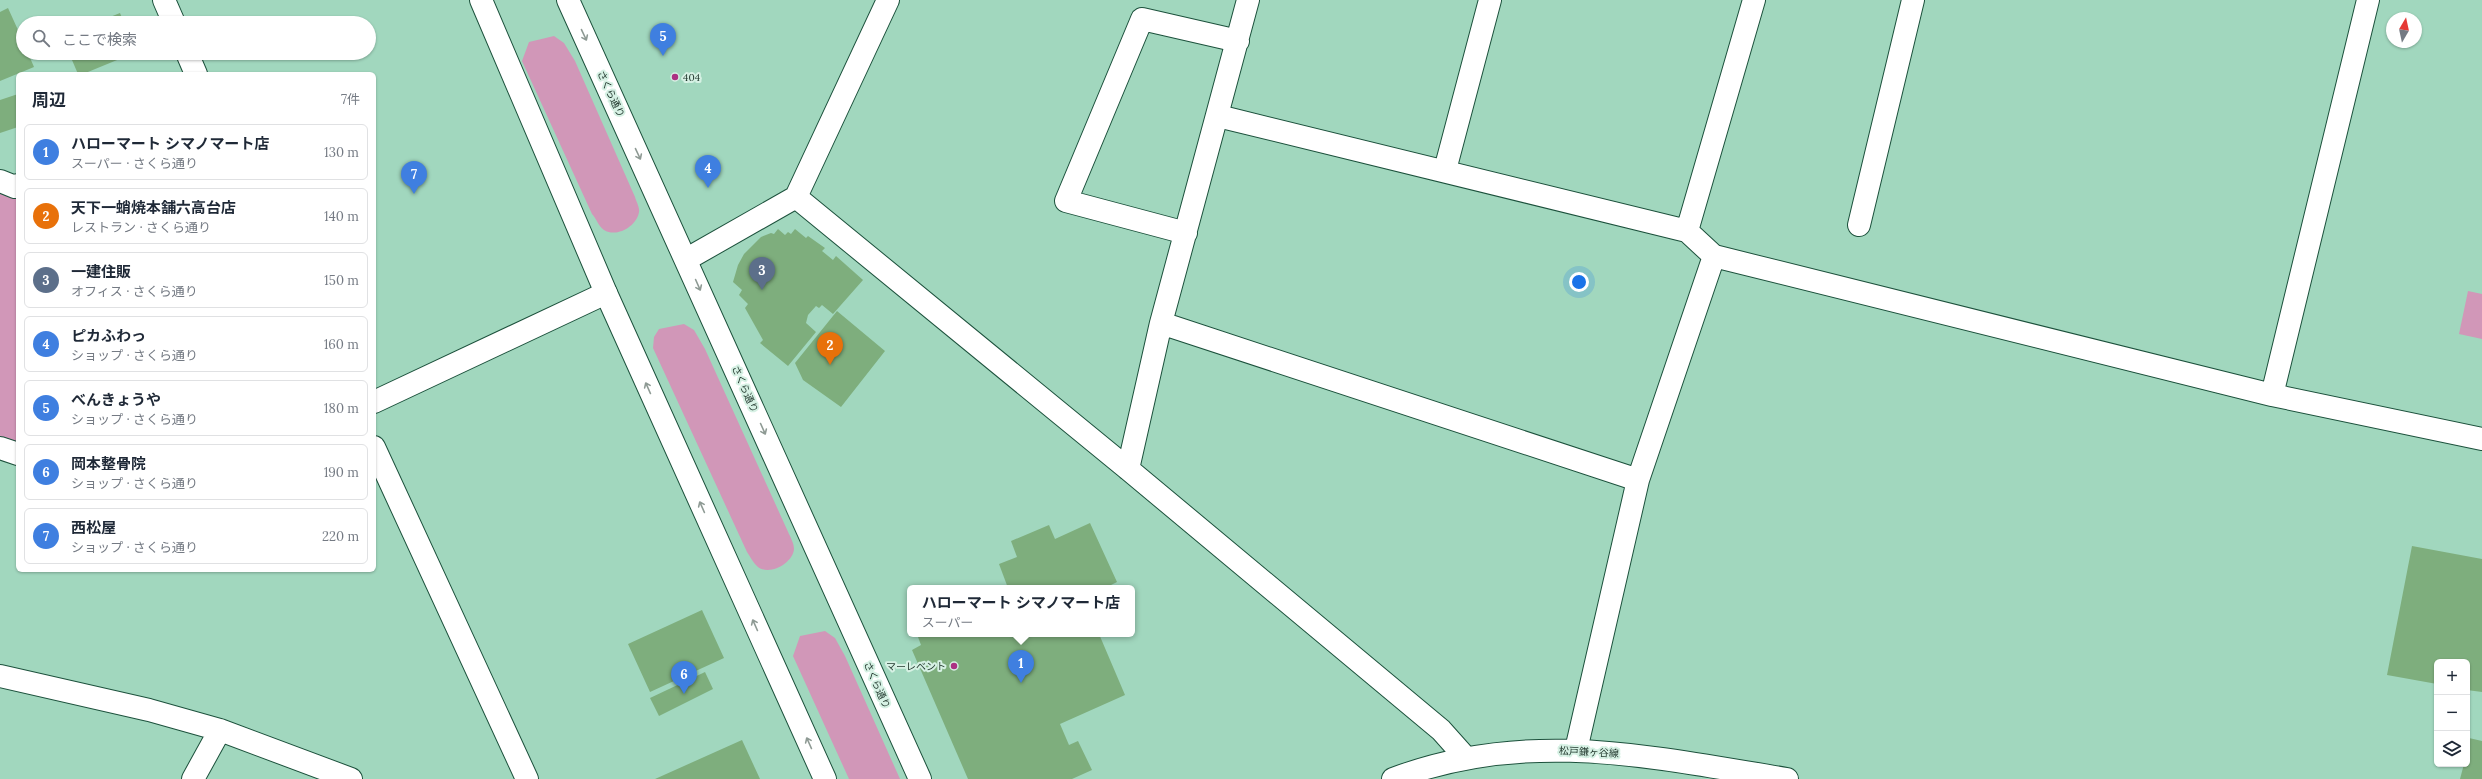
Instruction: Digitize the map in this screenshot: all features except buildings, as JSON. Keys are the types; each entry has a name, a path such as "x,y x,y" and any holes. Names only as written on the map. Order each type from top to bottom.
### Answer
{"street":[{"path":"164,0 171,16"},
{"path":"481,0 606,293 825,779"},
{"name":"さくら通り","path":"568,0 687,260 920,779"},
{"path":"687,260 796,197 888,0"},
{"path":"1128,469 1161,323 1218,116 1248,0"},
{"path":"1445,170 1490,0"},
{"path":"1687,231 1754,0"},
{"path":"1860,225 1913,0"},
{"path":"2272,395 2368,0"},
{"path":"1186,233 1066,201 1142,19 1238,41"},
{"path":"190,60 195,72"},
{"path":"1218,116 1445,170 1687,231 1714,256 2272,395 2482,439"},
{"path":"0,181 16,186"},
{"path":"796,197 1128,469 1441,730 1466,758"},
{"path":"1576,750 1638,480 1714,256"},
{"path":"376,401 606,293"},
{"path":"1161,323 1638,480"},
{"path":"0,448 16,453"},
{"path":"376,451 527,779"},
{"path":"0,676 149,710 220,730 351,779"},
{"path":"193,779 220,730"},
{"name":"松戸鎌ヶ谷線","path":"1393,779 1420,769 1466,758 1518,750 1576,750 1652,757 1787,779"}],"shaded area":[{"path":"554,36 564,43 575,61 638,204 639,212 635,222 620,232 615,233 604,230 592,214 522,61 529,42"},
{"path":"0,181 16,185 16,453 0,448"},
{"path":"2468,291 2482,294 2482,339 2459,334"},
{"path":"684,324 694,330 705,349 794,545 793,554 790,559 780,567 769,570 758,567 747,552 653,348 654,337 659,329"},
{"path":"825,631 835,638 845,656 900,779 849,779 793,656 800,636"}],"place":[{"name":"べんきょうや","path":"663,56"},
{"name":"404","path":"675,77"},
{"name":"ピカふわっ","path":"708,188"},
{"name":"西松屋","path":"414,194"},
{"name":"一建住販","path":"762,290"},
{"name":"天下一蛸焼本舗六高台店","path":"830,365"},
{"name":"マーレベント","path":"954,666"},
{"name":"ハローマート シマノマート店","path":"1021,683"},
{"name":"岡本整骨院","path":"684,694"}]}
